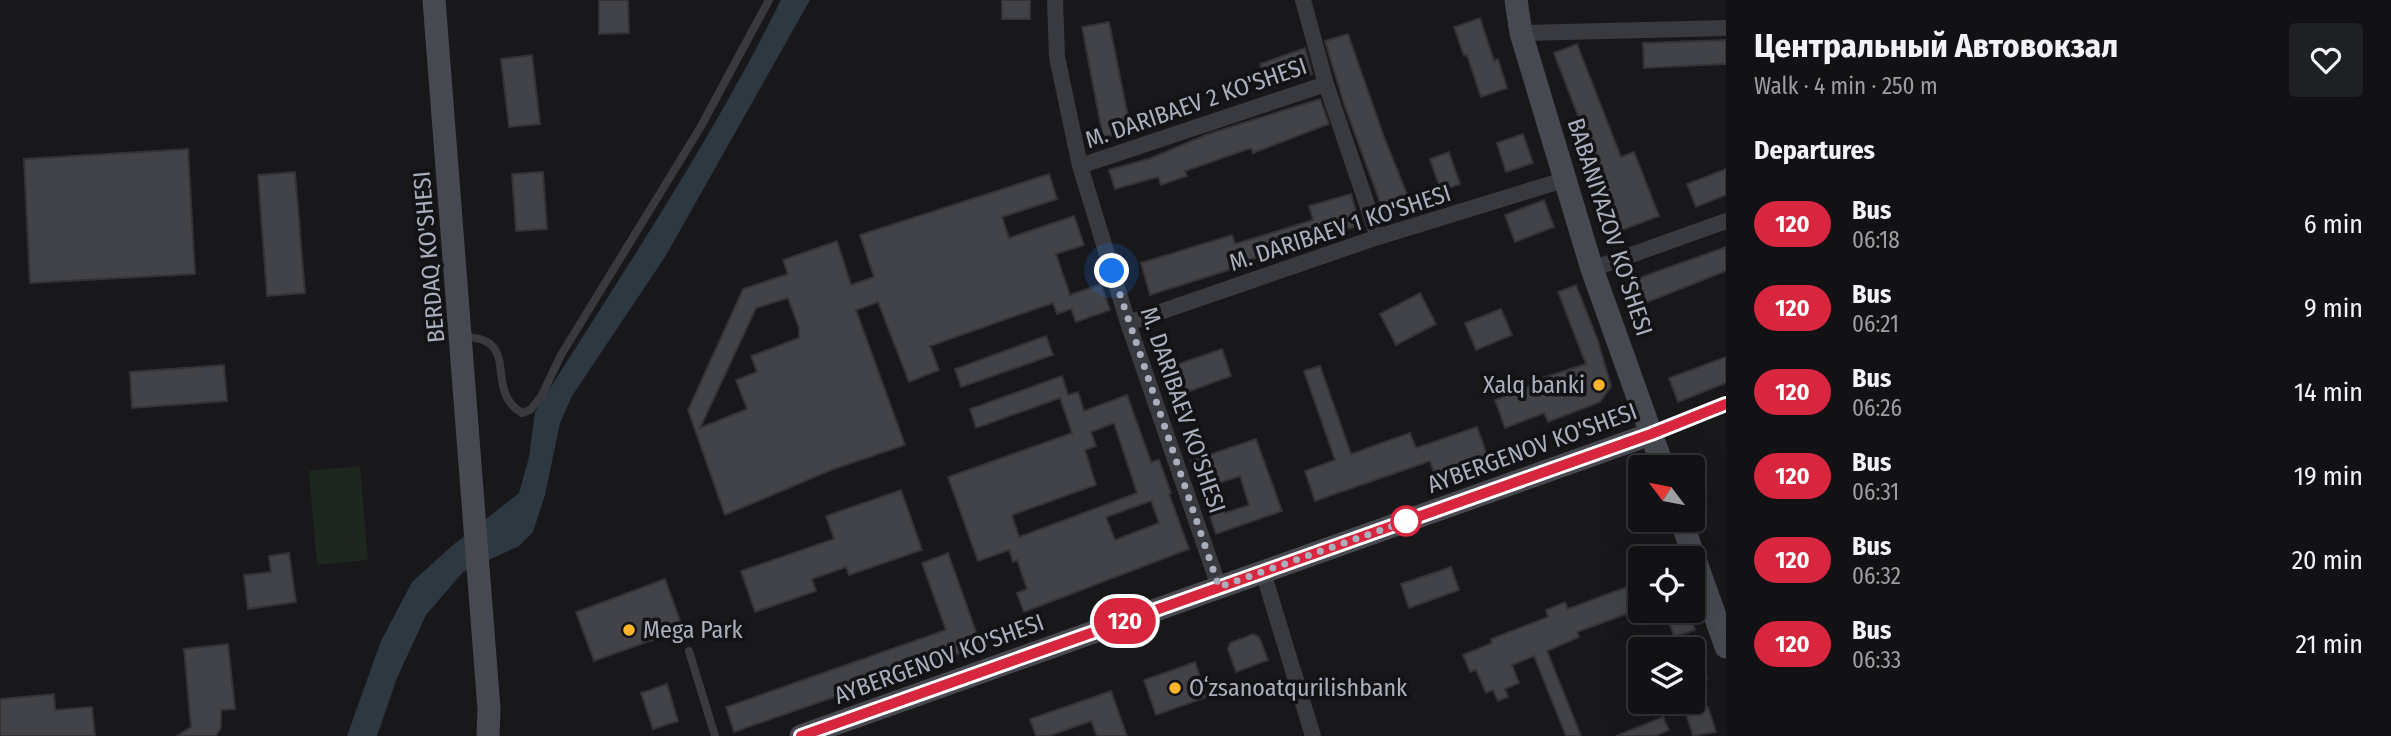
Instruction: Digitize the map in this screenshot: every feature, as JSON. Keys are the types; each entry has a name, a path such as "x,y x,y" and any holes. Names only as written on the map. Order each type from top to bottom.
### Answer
{"street":[{"name":"BERDAQ KO'SHESI","path":"434,0 485,642 488,736"},
{"name":"M. DARIBAEV KO'SHESI","path":"1055,0 1057,57 1080,166 1128,323 1219,587"},
{"path":"1303,0 1326,84 1378,237"},
{"name":"BABANIYAZOV KO‘SHESI","path":"1516,0 1521,33 1592,269 1659,455"},
{"path":"1521,33 1726,28"},
{"name":"M. DARIBAEV 2 KO'SHESI","path":"1080,166 1326,84"},
{"name":"M. DARIBAEV 1 KO'SHESI","path":"1128,323 1378,237 1566,179"},
{"path":"1592,269 1726,221"},
{"name":"AYBERGENOV KO'SHESI","path":"801,736 1651,434 1726,404"},
{"path":"1686,532 1718,601 1726,647"},
{"path":"1263,572 1313,736"},
{"path":"489,709 504,736"}],"lane":[{"path":"461,337 474,337 495,347 499,352 501,386 511,407 522,413 530,410 541,397 571,337 700,128 769,0"},
{"path":"689,651 715,736"}],"shaded area":[{"path":"781,0 810,0 665,257 572,396 560,423 545,495 533,532 519,546 463,572 426,615 397,678 377,736 347,736 381,641 412,582 453,545 519,493 529,457 535,412 694,158"},
{"path":"360,466 368,560 317,565 309,471"}],"building":[{"path":"599,0 628,0 629,33 599,34"},
{"path":"1002,0 1030,0 1030,19 1002,19"},
{"path":"1480,18 1494,61 1498,59 1507,88 1481,97 1454,27"},
{"path":"1109,22 1131,132 1103,137 1082,27"},
{"path":"1348,34 1411,204 1384,213 1344,104 1325,41"},
{"path":"1726,40 1726,64 1644,68 1643,43"},
{"path":"1577,44 1621,157 1634,152 1659,216 1622,230 1554,53"},
{"path":"1305,48 1312,74 1268,89 1260,64"},
{"path":"532,55 540,124 509,127 501,59"},
{"path":"1320,99 1329,124 1253,153 1251,148 1185,171 1187,176 1161,185 1158,177 1115,189 1109,170 1151,158 1208,134"},
{"path":"1523,134 1533,163 1506,172 1497,143"},
{"path":"188,149 195,274 30,283 24,159"},
{"path":"1449,152 1460,184 1441,191 1430,159"},
{"path":"1726,169 1726,195 1696,207 1687,184"},
{"path":"295,172 305,293 267,296 258,175"},
{"path":"543,172 547,229 516,231 512,174"},
{"path":"1049,174 1057,199 1002,217 1009,238 1074,216 1084,245 1056,254 1070,295 1101,284 1110,310 1076,322 1071,309 1057,314 1053,303 930,346 939,370 909,382 878,302 856,310 905,445 831,470 725,515 688,410 743,289 788,274 783,260 837,241 851,285 874,277 860,235","holes":["788,298 799,328 799,338 751,356 757,372 736,380 747,409 700,428 756,308"]},
{"path":"1351,194 1360,225 1150,295 1141,263 1232,235 1235,244 1313,220 1309,206"},
{"path":"1544,200 1554,227 1515,242 1505,215"},
{"path":"1726,247 1726,271 1645,303 1636,279"},
{"path":"1576,285 1598,341 1611,386 1600,402 1548,422 1544,413 1505,428 1495,400 1543,381 1542,378 1586,364 1558,292"},
{"path":"1420,293 1436,324 1396,345 1380,314"},
{"path":"1501,309 1512,335 1476,350 1465,323"},
{"path":"1046,336 1053,355 961,387 955,369"},
{"path":"1222,349 1231,376 1171,398 1161,370"},
{"path":"1726,357 1726,383 1678,402 1669,378"},
{"path":"224,365 227,401 132,408 130,372"},
{"path":"1320,366 1351,454 1410,433 1416,448 1477,427 1488,458 1435,476 1430,461 1315,501 1305,471 1335,460 1304,371"},
{"path":"1062,376 1068,395 1078,392 1084,411 1127,395 1151,462 1159,460 1189,549 1024,612 1017,593 1027,589 1017,560 1013,562 1009,550 978,561 948,477 1072,433 1060,398 976,428 970,409","holes":["1114,423 1137,493 1019,537 1012,515 1096,485 1085,450 1096,446 1091,432","1151,501 1159,523 1115,540 1106,517"]},
{"path":"1256,439 1282,511 1216,534 1191,461","holes":["1240,476 1249,505 1225,513 1216,484"]},
{"path":"901,490 922,550 849,575 846,567 812,579 816,591 755,612 741,571 834,539 826,516"},
{"path":"289,553 296,602 248,609 244,575 271,572 269,556"},
{"path":"948,553 981,646 734,732 726,707 946,630 922,563"},
{"path":"1451,567 1459,590 1409,608 1401,584"},
{"path":"665,579 683,629 594,661 576,612"},
{"path":"1628,586 1628,613 1577,632 1579,637 1547,651 1581,736 1566,736 1534,656 1512,665 1519,683 1505,689 1508,697 1498,701 1493,690 1486,693 1476,670 1470,672 1463,655 1492,643 1491,639 1548,617 1546,610 1565,602 1568,609"},
{"path":"1669,623 1693,623 1695,630 1674,637"},
{"path":"1253,634 1259,637 1268,660 1236,672 1228,649 1230,643"},
{"path":"228,644 235,709 221,710 221,727 216,736 177,736 191,727 184,649"},
{"name":"Oʻzsanoatqurilishbank","path":"1195,662 1207,697 1156,715 1144,680"},
{"path":"667,684 678,721 653,729 641,693"},
{"path":"1111,691 1127,736 1097,736 1091,721 1049,736 1036,736 1030,719"},
{"path":"54,694 55,710 92,707 95,736 0,736 0,699"},
{"path":"1708,707 1716,732 1693,736 1686,714 1705,714 1705,708"},
{"path":"1663,717 1669,730 1655,736 1616,736"}],"bus line":[{"name":"120","path":"801,736 1651,434 1726,404"}],"place":[{"name":"Xalq banki","path":"1599,385"},
{"name":"Mega Park","path":"629,630"},
{"name":"Oʻzsanoatqurilishbank","path":"1175,688"}],"route":[{"path":"1112,271 1219,587 1418,517 1406,521"}]}
